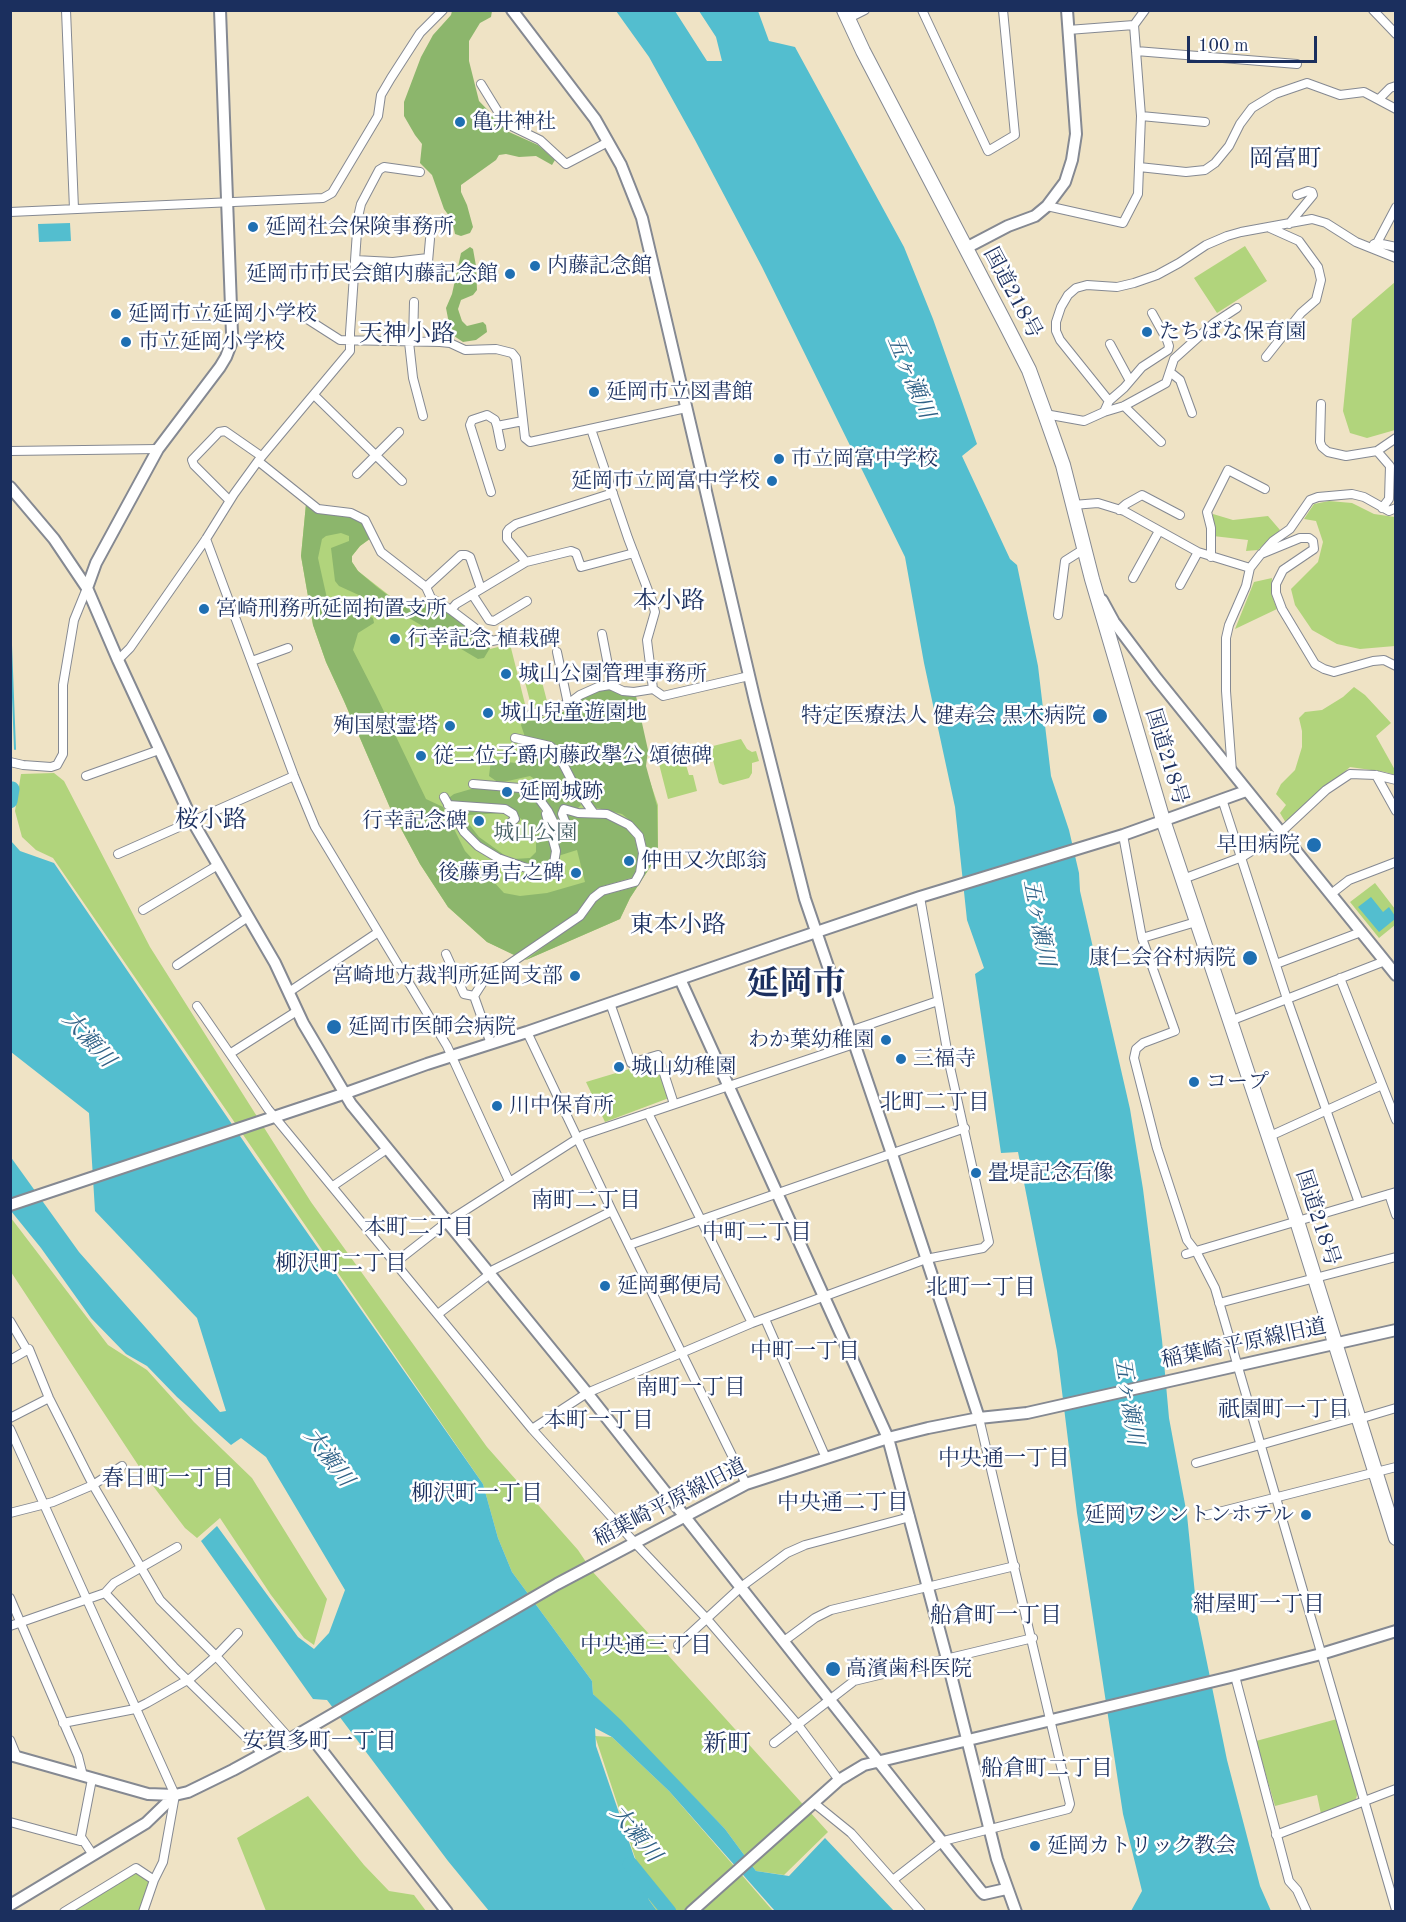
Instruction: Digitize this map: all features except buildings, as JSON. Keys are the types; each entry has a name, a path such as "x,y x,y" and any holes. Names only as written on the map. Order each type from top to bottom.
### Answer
{"highway":[{"name":"国道218号","path":"846,15 1029,370 1045,414 1063,465 1092,579 1163,820 1297,1221 1395,1538"}],"street":[{"path":"66,10 74,209"},
{"path":"10,762 51,767 57,765 63,754 63,685 74,620 96,563 158,449 220,367 231,344 220,10"},
{"path":"10,212 323,198 332,193 378,116 381,95 391,78 420,33 443,10"},
{"path":"512,10 579,98 608,142 625,174 642,218 749,676 802,888 815,933 892,1154 979,1418 1033,1638 1070,1804 1068,1809 989,1827 943,1841 893,1880"},
{"path":"846,15 865,10"},
{"path":"922,10 988,151 1015,135 1003,10"},
{"path":"966,248 1008,226 1035,216 1047,206 1065,182 1072,160 1076,134 1067,10"},
{"path":"1047,206 1123,223 1138,194 1141,116 1134,25 1145,10"},
{"path":"1373,10 1395,34"},
{"path":"1068,30 1134,25"},
{"path":"1136,51 1297,64"},
{"path":"1139,167 1186,172 1205,170 1215,164 1229,146 1240,124 1252,108 1275,94 1307,83 1340,95 1364,93 1395,109"},
{"path":"481,84 505,123 540,140 566,164 608,142"},
{"path":"1379,99 1395,86"},
{"path":"1141,116 1204,122"},
{"path":"117,660 130,648 206,538 229,500 350,351 358,217 361,204 379,170 384,167 420,172"},
{"path":"1289,224 1313,195 1308,191 1297,195"},
{"path":"1377,243 1395,207"},
{"path":"1109,401 1060,340 1056,331 1056,322 1061,307 1068,295 1076,288 1087,285 1116,287 1146,279 1179,264 1206,245 1227,236 1318,219 1356,242 1395,258"},
{"path":"1266,357 1301,313 1316,300 1321,280 1318,267 1299,241 1269,227"},
{"path":"427,273 430,238"},
{"path":"1368,247 1377,243 1395,247"},
{"path":"355,260 393,262 428,258"},
{"path":"414,302 411,342 413,378 423,416"},
{"path":"290,308 340,340 440,342 450,343 465,350 495,350 512,353 516,358 525,438 530,442 686,408"},
{"path":"1045,414 1084,421 1124,406 1166,382 1174,359 1214,323 1237,308"},
{"path":"1104,412 1109,401 1125,388 1142,367 1168,350 1169,346 1152,313"},
{"path":"1110,344 1130,381"},
{"path":"1170,372 1180,380 1192,413"},
{"path":"314,395 402,481"},
{"path":"1321,404 1320,442 1328,452 1346,456 1377,451 1395,438"},
{"path":"1124,406 1161,442"},
{"path":"491,492 470,425 472,420 488,415 495,420 501,446"},
{"path":"497,426 523,422"},
{"path":"591,429 655,612 647,640 653,689"},
{"path":"229,500 194,465 192,460 219,432 225,431 318,509 351,513 365,520 381,552 426,587 431,598 492,640 506,638"},
{"path":"357,474 399,432"},
{"path":"10,452 158,449"},
{"path":"1377,451 1391,470 1389,499 1382,508"},
{"path":"1211,557 1208,513 1228,470 1265,489"},
{"path":"13,490 54,539 87,588 117,660 193,822 271,955 297,1011 351,1104 587,1393 981,1891 984,1894 1006,1889"},
{"path":"526,562 507,539 507,532 510,529 524,521 613,493"},
{"path":"1233,772 1226,691 1226,638 1229,625 1246,586 1250,568 1273,541 1290,529 1310,500 1318,497 1352,494 1364,497 1389,511 1395,508"},
{"path":"1119,510 1142,495 1180,515"},
{"path":"1073,505 1098,503 1119,510 1198,552 1250,568"},
{"path":"1133,578 1159,531"},
{"path":"206,538 315,827 451,1056 509,1181"},
{"path":"1261,554 1300,538 1309,538 1313,541 1314,549 1308,555 1283,570 1276,584 1276,593 1282,609 1314,664 1334,672 1373,661 1384,660 1395,666"},
{"path":"1058,615 1065,561 1084,549"},
{"path":"451,610 456,604 526,562 571,551 576,553 581,567 634,553"},
{"path":"1180,585 1198,552"},
{"path":"426,587 461,555 466,555 470,557 481,589"},
{"path":"1092,579 1114,622 1134,649 1395,975"},
{"path":"472,594 489,620 494,621 527,601"},
{"path":"602,634 612,687"},
{"path":"1111,646 1134,649"},
{"path":"252,662 288,648"},
{"path":"557,652 567,704"},
{"path":"531,714 567,704 592,689 610,685 623,691 653,689 663,696 749,676"},
{"path":"515,738 550,746 558,752 575,787 592,812"},
{"path":"86,776 159,750"},
{"path":"1183,879 1242,857 1280,833 1343,777 1360,774 1395,780"},
{"path":"1376,775 1395,811"},
{"path":"118,854 294,776"},
{"path":"473,784 527,790 539,798 557,829 562,833 569,831 562,814 564,809 578,813 607,814 622,820 639,836 643,853 640,873 635,882 602,891 593,898 580,916 483,982 474,996"},
{"path":"10,1205 610,1004 920,897 1123,835 1246,791"},
{"path":"444,796 464,832 484,851 512,864 540,872 551,868 556,851 539,798"},
{"path":"1222,800 1287,999 1359,1203"},
{"path":"448,805 505,808 513,814 514,819 508,824"},
{"path":"1123,835 1142,938 1175,1031 1143,1043 1136,1049 1134,1058 1157,1148 1187,1240 1197,1253 1215,1288 1395,1910"},
{"path":"1331,894 1349,880 1395,862"},
{"path":"144,910 218,865"},
{"path":"532,1429 587,1393 752,1323 926,1259 983,1248 989,1242 938,1001 920,897"},
{"path":"177,965 248,917"},
{"path":"1142,938 1196,922"},
{"path":"1276,964 1361,932"},
{"path":"289,992 377,933"},
{"path":"446,954 464,994 474,996"},
{"path":"1230,1021 1384,961"},
{"path":"1340,978 1395,1120"},
{"path":"680,979 888,1438 989,1827 1006,1889 1016,1911"},
{"path":"474,996 491,1044"},
{"path":"850,1031 938,1001"},
{"path":"610,1004 631,1063 658,1055 674,1104"},
{"path":"197,1006 268,1109 269,1118 333,1186 532,1429 634,1543 707,1619 798,1725 839,1780"},
{"path":"231,1053 297,1011"},
{"path":"527,1032 628,1245 746,1484"},
{"path":"396,1263 447,1222 578,1139 674,1104 854,1044"},
{"path":"1269,1137 1382,1085"},
{"path":"648,1113 752,1323"},
{"path":"628,1245 965,1128"},
{"path":"333,1186 387,1149"},
{"path":"1186,1254 1197,1253 1392,1193 1395,1215"},
{"path":"438,1314 490,1273 612,1211"},
{"path":"1219,1303 1395,1257"},
{"path":"765,1319 826,1458"},
{"path":"10,1321 27,1350 29,1349 49,1398 93,1485 160,1600 216,1656 290,1739"},
{"name":"稲葉崎平原線旧道","path":"14,1756 148,1794 175,1795 215,1779 263,1754 494,1619 746,1484 888,1438 979,1418 1027,1413 1395,1330"},
{"path":"10,1360 27,1350"},
{"path":"10,1418 49,1398"},
{"path":"1196,1462 1395,1408"},
{"path":"10,1429 175,1795 163,1862 143,1911"},
{"path":"10,1513 45,1505 93,1485 122,1466"},
{"path":"1207,1515 1395,1467"},
{"path":"678,1645 741,1587 787,1553 805,1545 910,1517"},
{"path":"10,1626 105,1593 114,1583 177,1547"},
{"path":"784,1641 815,1618 831,1610 1015,1566"},
{"path":"105,1593 187,1680 263,1754"},
{"path":"10,1598 88,1777 80,1841 10,1822"},
{"path":"691,1911 839,1780 864,1765 1233,1677 1321,1654 1395,1631"},
{"path":"63,1723 135,1709 187,1680 216,1656 238,1633"},
{"path":"774,1743 854,1681 1033,1638"},
{"path":"1233,1677 1289,1881 1297,1890 1307,1911"},
{"path":"306,1730 447,1911"},
{"path":"10,1740 14,1756"},
{"path":"1276,1835 1395,1789"},
{"path":"10,1905 146,1823 175,1795"},
{"path":"812,1805 851,1833 921,1911"},
{"path":"81,1837 93,1855"},
{"path":"64,1911 136,1868 154,1880"}],"green space":[{"path":"452,11 492,11 491,17 480,23 469,41 469,61 479,101 509,132 538,145 555,160 552,165 536,156 499,155 496,160 461,185 461,192 473,227 470,233 461,236 455,234 452,220 444,209 432,175 420,163 422,144 404,116 404,102 421,57 433,35"},
{"path":"1245,246 1267,281 1217,313 1194,278"},
{"path":"470,247 473,249 476,266 477,290 473,295 461,300 458,309 462,321 467,326 483,322 487,332 476,340 463,342 451,334 446,308 452,294 461,253"},
{"path":"1395,282 1395,430 1367,438 1350,433 1343,411 1352,319"},
{"path":"1329,501 1352,503 1374,514 1395,517 1395,646 1360,649 1337,644 1312,630 1295,605 1291,589 1318,562 1323,542 1316,521 1304,519 1314,504"},
{"name":"城山公園","path":"306,504 371,538 352,556 352,562 358,571 399,603 413,608 422,608 429,600 488,641 490,649 510,644 529,720 563,712 575,704 645,767 658,805 658,855 630,898 620,919 526,960 487,942 448,907 420,864 391,810 326,662 313,625 301,556"},
{"path":"306,504 352,515 365,522 371,538 352,556 352,562 358,571 398,603 413,608 422,608 429,600 488,641 490,648 484,658 478,659 409,618 339,586 335,581 331,548 349,541 349,536 341,533 322,539 318,558 328,603 333,606 348,601 358,610 373,618 374,623 358,633 353,650 426,799 443,807 465,851 504,893 520,896 547,893 585,882 577,850 558,856 548,817 562,836 570,834 565,812 609,818 624,826 635,839 639,858 634,877 603,886 590,895 576,913 516,956 487,942 448,907 420,864 391,810 326,662 313,625 301,556"},
{"path":"1213,514 1233,520 1268,516 1280,530 1258,550 1246,551 1248,540 1213,536"},
{"path":"1272,578 1271,593 1277,609 1235,629 1254,582"},
{"path":"541,678 548,705 532,709 525,682"},
{"path":"1354,687 1365,695 1391,723 1376,736 1395,770 1395,775 1350,767 1286,823 1280,813 1286,805 1276,794 1281,784 1295,770 1302,747 1299,718 1305,712 1322,710"},
{"path":"606,688 636,696 648,750 646,766 657,806 658,855 630,898 620,919 526,960 581,919 600,896 635,887 646,866 647,850 644,835 622,814 593,807 583,794 559,750 525,737 521,725 563,712 590,692"},
{"path":"741,739 747,749 752,752 756,751 759,761 752,763 752,773 749,778 723,785 719,783 710,749 713,746"},
{"path":"538,747 555,756 581,805 577,809 563,807 566,826 563,832 534,791 533,778 530,776 499,783 489,776 491,760 532,765 535,763"},
{"path":"684,758 689,775 693,775 697,791 668,799 659,764"},
{"path":"54,773 64,781 150,947 311,1202 487,1447 578,1550 592,1571 828,1832 784,1875 756,1871 725,1829 593,1694 592,1681 512,1572 498,1538 483,1484 53,858 36,850 22,837 15,811 21,774"},
{"path":"478,787 515,790 529,794 538,802 553,848 551,865 541,870 486,850 468,833 453,808 503,810 505,813 468,815 465,819 479,837 507,857 530,858 536,852 536,841 531,826 515,811 506,806 494,804 454,805 449,800 454,794"},
{"path":"1375,883 1395,909 1395,925 1379,938 1350,902"},
{"path":"656,1061 669,1098 605,1122 586,1082"},
{"path":"11,1218 108,1345 147,1370 194,1422 252,1478 327,1599 314,1645 304,1638 271,1595 220,1518 197,1538 185,1528 144,1474 11,1272"},
{"path":"1337,1719 1358,1792 1355,1802 1321,1814 1317,1795 1275,1806 1256,1741"},
{"path":"595,1736 612,1737 669,1791 773,1911 657,1911 649,1900"},
{"path":"308,1796 364,1865 389,1891 414,1895 426,1911 266,1911 237,1838"},
{"path":"137,1870 151,1880 139,1911 71,1912"}],"water":[{"name":"五ヶ瀬川","path":"616,11 675,11 707,61 722,61 716,37 699,11 758,11 769,41 795,47 904,247 933,319 977,444 962,456 1010,559 1017,565 1038,666 1051,776 1069,830 1079,873 1080,891 1130,1109 1143,1189 1162,1340 1169,1418 1187,1515 1197,1614 1227,1760 1260,1886 1271,1911 1131,1911 1142,1891 1123,1814 1077,1513 1057,1351 1018,1152 1001,1153 975,974 984,968 967,920 955,807 924,663 905,557 762,267 695,140 649,57"},
{"path":"70,223 71,241 39,242 38,224"},
{"path":"11,841 20,851 54,863 255,1158 483,1484 498,1538 512,1572 592,1681 593,1694 621,1720 725,1829 756,1871 789,1876 825,1838 894,1911 775,1911 669,1791 612,1737 595,1728 596,1746 649,1900 657,1911 489,1911 448,1861 327,1700 313,1699 201,1541 217,1526 298,1637 314,1649 329,1633 345,1590 266,1457 241,1438 231,1445 177,1397 147,1366 126,1354 91,1318 41,1248 11,1211 10,1156 79,1252 220,1412 226,1411 197,1318 95,1211 89,1113 11,1052"},
{"path":"1371,897 1383,912 1389,907 1395,916 1395,919 1379,932 1358,907"}],"waterway":[{"path":"10,619 15,749"},
{"path":"10,801 12,789"},
{"name":"大瀬川","path":"630,1864 669,1912"}],"place":[{"name":"亀井神社","path":"460,122"},
{"name":"延岡社会保険事務所","path":"253,227"},
{"name":"内藤記念館","path":"535,266"},
{"name":"延岡市市民会館内藤記念館","path":"510,274"},
{"name":"延岡市立延岡小学校","path":"116,314"},
{"name":"たちばな保育園","path":"1147,332"},
{"name":"市立延岡小学校","path":"126,342"},
{"name":"延岡市立図書館","path":"594,392"},
{"name":"市立岡富中学校","path":"779,459"},
{"name":"延岡市立岡富中学校","path":"772,481"},
{"name":"宮崎刑務所延岡拘置支所","path":"204,609"},
{"name":"行幸記念 植栽碑","path":"395,639"},
{"name":"城山公園管理事務所","path":"506,674"},
{"name":"城山兒童遊園地","path":"488,713"},
{"name":"特定医療法人 健寿会 黒木病院","path":"1100,716"},
{"name":"殉国慰霊塔","path":"450,726"},
{"name":"従二位子爵内藤政擧公 頌徳碑","path":"421,756"},
{"name":"延岡城跡","path":"507,792"},
{"name":"行幸記念碑","path":"479,821"},
{"name":"早田病院","path":"1314,845"},
{"name":"仲田又次郎翁","path":"629,861"},
{"name":"後藤勇吉之碑","path":"576,873"},
{"name":"康仁会谷村病院","path":"1250,958"},
{"name":"宮崎地方裁判所延岡支部","path":"575,976"},
{"name":"延岡市医師会病院","path":"334,1027"},
{"name":"わか葉幼稚園","path":"886,1040"},
{"name":"三福寺","path":"901,1059"},
{"name":"城山幼稚園","path":"619,1067"},
{"name":"コープ","path":"1194,1082"},
{"name":"川中保育所","path":"497,1106"},
{"name":"畳堤記念石像","path":"976,1173"},
{"name":"延岡郵便局","path":"605,1286"},
{"name":"延岡ワシントンホテル","path":"1306,1515"},
{"name":"高濱歯科医院","path":"833,1669"},
{"name":"延岡カトリック教会","path":"1035,1846"}],"district":[{"name":"岡富町","path":"1285,160"},
{"name":"天神小路","path":"407,335"},
{"name":"本小路","path":"669,602"},
{"name":"桜小路","path":"211,821"},
{"name":"東本小路","path":"678,926"},
{"name":"延岡市","path":"796,985"},
{"name":"北町二丁目","path":"935,1103"},
{"name":"南町二丁目","path":"586,1201"},
{"name":"本町二丁目","path":"419,1228"},
{"name":"中町二丁目","path":"757,1233"},
{"name":"柳沢町二丁目","path":"341,1264"},
{"name":"北町一丁目","path":"981,1288"},
{"name":"中町一丁目","path":"805,1352"},
{"name":"南町一丁目","path":"691,1388"},
{"name":"祇園町一丁目","path":"1284,1410"},
{"name":"本町一丁目","path":"599,1421"},
{"name":"中央通一丁目","path":"1004,1459"},
{"name":"春日町一丁目","path":"168,1479"},
{"name":"柳沢町一丁目","path":"477,1494"},
{"name":"中央通二丁目","path":"843,1503"},
{"name":"紺屋町一丁目","path":"1259,1605"},
{"name":"船倉町一丁目","path":"996,1616"},
{"name":"中央通三丁目","path":"646,1646"},
{"name":"安賀多町一丁目","path":"320,1742"},
{"name":"新町","path":"727,1745"},
{"name":"船倉町二丁目","path":"1047,1769"}]}
